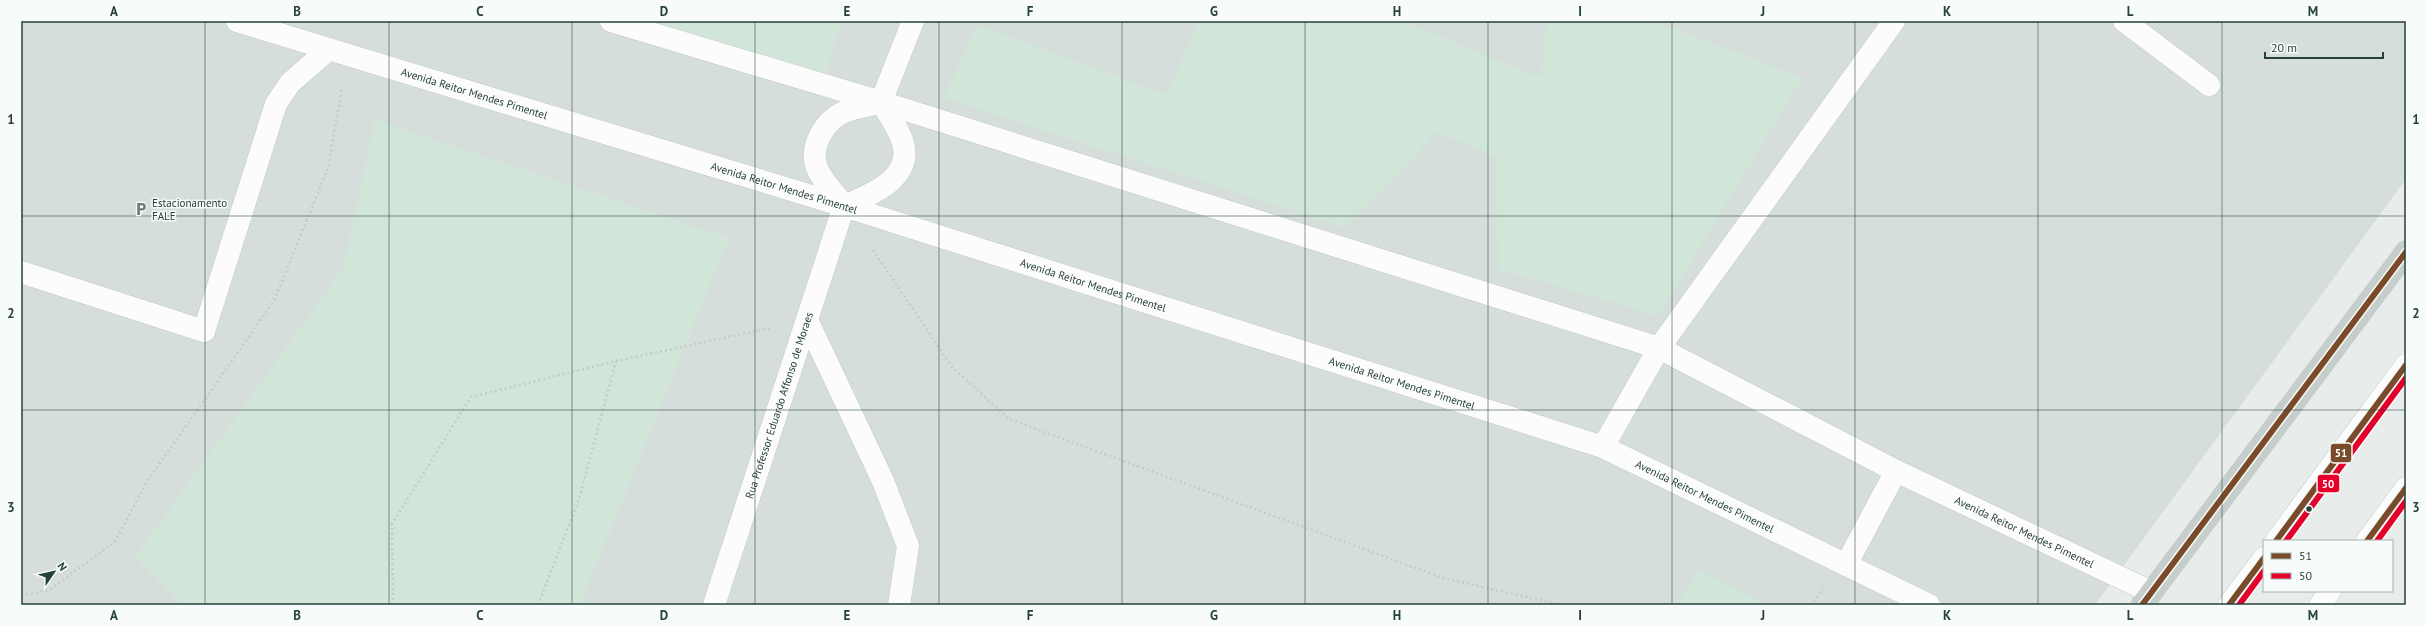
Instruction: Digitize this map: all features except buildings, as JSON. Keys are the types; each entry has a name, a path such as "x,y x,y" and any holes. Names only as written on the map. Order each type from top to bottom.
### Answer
{"highway":[{"path":"2146,599 2406,252"}],"street":[{"name":"Avenida Reitor Mendes Pimentel","path":"237,21 844,206 1603,447 1929,605"},
{"name":"Avenida Reitor Mendes Pimentel","path":"611,21 881,102 1659,348 2146,599"},
{"path":"881,102 844,112 829,121 818,140 815,156 817,169 844,206 871,194 887,183 898,174 905,158 903,143 881,102 913,21"},
{"path":"1603,447 1659,348 1894,21"},
{"path":"2124,21 2209,85"},
{"path":"21,272 204,331 276,104 290,83 329,49"},
{"name":"Rua Professor Eduardo Affonso de Moraes","path":"714,605 844,206"},
{"path":"807,320 883,481 908,546 899,605"},
{"path":"2277,540 2406,365"},
{"path":"1846,565 1896,471"},
{"path":"2368,540 2406,488"},
{"path":"2229,605 2263,559"},
{"path":"2320,605 2329,592"}],"path":[{"path":"844,206 952,367 1009,419 1443,578 1561,605"},
{"path":"393,605 392,524 471,397 616,361 807,320"},
{"path":"538,605 579,499 616,361"}],"shaded area":[{"path":"21,21 2406,21 2406,179 2095,605 21,605"}],"green space":[{"path":"642,21 841,21 824,83"},
{"path":"1198,21 1402,21 1541,78 1547,21 1655,21 1802,78 1659,316 1498,269 1496,157 1437,132 1346,228 944,98 977,25 1167,95"},
{"path":"375,120 729,238 580,605 183,605 135,557 343,269"},
{"path":"1699,570 1767,605 1676,605"}],"transit line":[{"name":"51","path":"2142,605 2406,252"},
{"name":"51","path":"2277,540 2406,365"},
{"name":"50","path":"2287,540 2406,378"},
{"name":"51","path":"2368,540 2406,488"},
{"name":"50","path":"2378,540 2406,501"},
{"name":"51","path":"2229,605 2263,559"},
{"name":"50","path":"2239,605 2263,572"}],"place":[{"name":"Estacionamento FALE","path":"141,209"}]}
